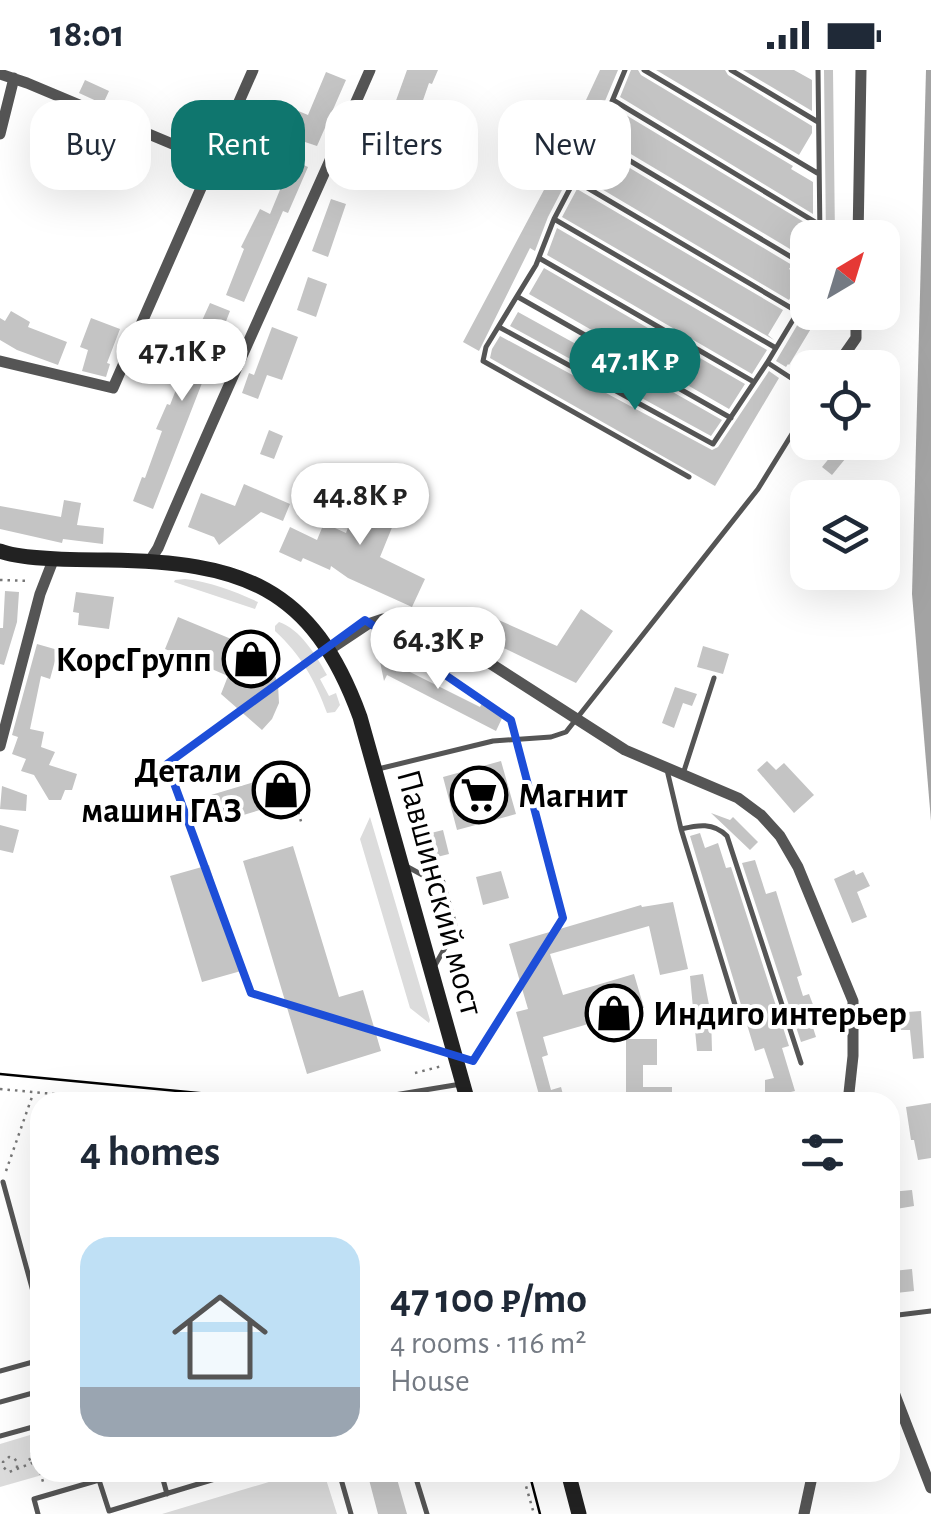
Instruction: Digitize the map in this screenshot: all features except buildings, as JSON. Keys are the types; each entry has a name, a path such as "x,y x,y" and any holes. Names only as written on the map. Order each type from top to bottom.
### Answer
{"main road":[{"name":"Павшинский мост","path":"3,554 191,566 248,580 278,596 305,619 329,650 360,717 465,1092"},
{"path":"571,1482 580,1514"}],"street":[{"path":"240,100 253,70"},
{"path":"149,562 370,70"},
{"path":"858,220 860,70"},
{"path":"0,74 171,143"},
{"path":"0,134 14,78"},
{"path":"0,361 113,388 200,190"},
{"path":"0,746 40,594 54,558"},
{"path":"329,650 382,619 419,625 488,662 625,750 750,806 772,826 798,866 853,1001 849,1092"},
{"path":"900,1408 931,1488"},
{"path":"804,1514 810,1482"}],"lane":[{"path":"612,100 626,70"},
{"path":"644,70 819,174"},
{"path":"731,70 818,122"},
{"path":"809,70 818,73 820,220"},
{"path":"631,111 812,220"},
{"path":"631,161 790,256"},
{"path":"569,190 518,297 486,347 483,361 689,477"},
{"path":"591,190 790,307"},
{"path":"554,219 776,348"},
{"path":"538,258 754,382"},
{"path":"518,297 731,418"},
{"path":"499,327 710,443 716,442 790,325"},
{"path":"768,363 790,377"},
{"path":"376,769 493,742 551,738 566,732 758,489 790,437"},
{"path":"683,774 714,678"},
{"path":"667,767 680,828 740,1021"},
{"path":"680,828 704,825 722,830 727,836 801,1064"},
{"path":"402,864 428,878 442,879 454,932 432,970"},
{"path":"413,1092 462,1084"},
{"path":"3,1182 30,1281"},
{"path":"900,1315 931,1311"},
{"path":"0,1371 30,1363"},
{"path":"0,1402 30,1394"},
{"path":"0,1436 30,1428"},
{"path":"38,1514 34,1500 92,1482"},
{"path":"100,1482 110,1512 206,1482"},
{"path":"164,1482 167,1494"},
{"path":"342,1482 351,1514"},
{"path":"417,1482 426,1514"}],"path":[{"path":"0,580 36,581"},
{"path":"290,783 302,825"},
{"path":"0,1089 34,1092"},
{"path":"3,1182 30,1104"},
{"path":"6,1471 2,1463 9,1457 17,1462 17,1468"},
{"path":"0,1473 30,1464"},
{"path":"43,1482 47,1496"},
{"path":"525,1482 534,1514"}],"highlighted area":[{"path":"365,620 511,720 563,918 473,1061 251,993 167,764"}],"shaded area":[{"path":"926,70 931,70 931,821 912,594"},
{"path":"185,579 258,602 255,609 174,582"},
{"path":"279,622 301,637 318,659 327,675 320,679 329,696 336,693 340,705 335,712 327,713 306,669 275,631"},
{"path":"370,817 429,1023 410,1008 360,839"},
{"path":"30,1435 30,1478 0,1487 0,1444"},
{"path":"269,1482 327,1482 337,1514 162,1514"}],"tram line":[{"path":"0,1074 188,1092"},
{"path":"532,1482 540,1514"}],"place":[{"name":"КорсГрупп","path":"251,659"},
{"name":"Детали машин ГАЗ","path":"281,790"},
{"name":"Магнит","path":"479,795"},
{"name":"Индиго интерьер","path":"614,1013"}]}
